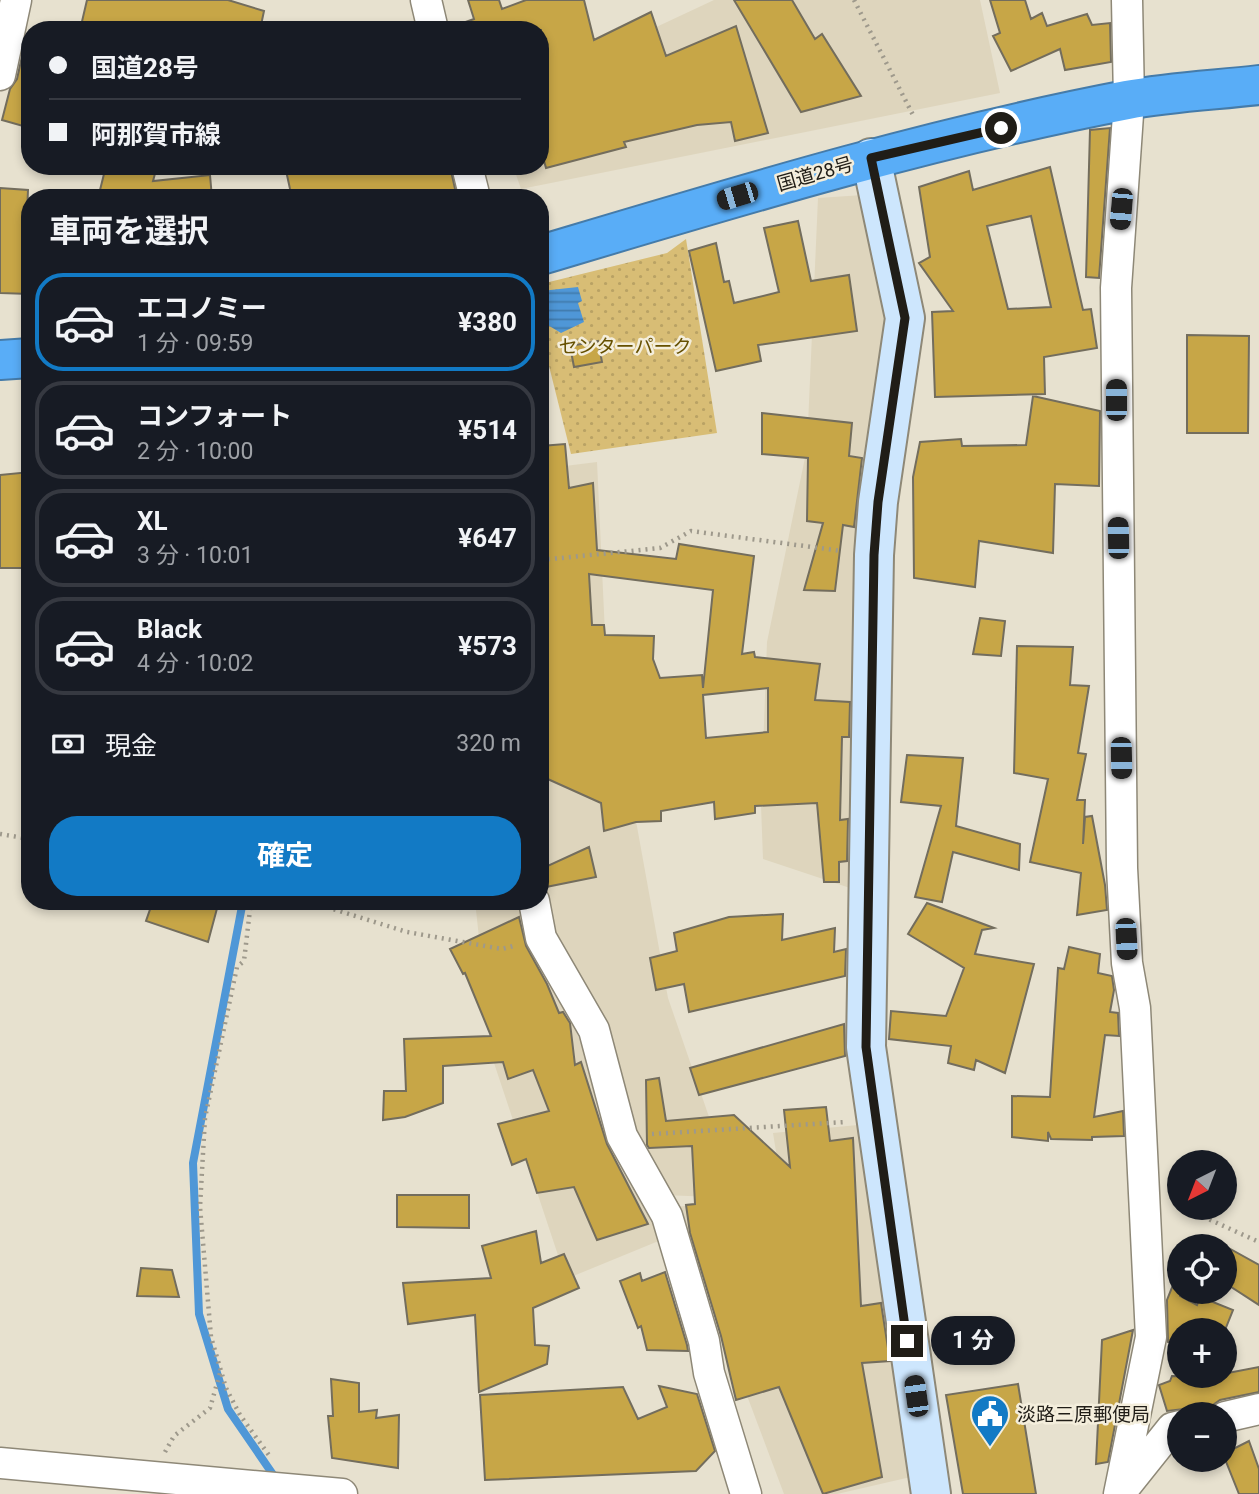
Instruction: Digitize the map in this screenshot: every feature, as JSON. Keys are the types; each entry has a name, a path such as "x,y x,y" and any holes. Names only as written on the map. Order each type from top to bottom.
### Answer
{"highway":[{"name":"国道28号","path":"549,253 871,158 928,144 1129,100 1259,85"},
{"path":"0,360 21,359"}],"main road":[{"path":"871,158 905,318 878,502 874,555 866,1047 874,1120 931,1494"}],"street":[{"path":"1,67 16,0"},
{"path":"426,0 431,21"},
{"path":"1119,1494 1151,1337 1135,1008 1127,963 1122,868 1116,288 1129,100 1127,0"},
{"path":"536,910 541,938 594,1030 622,1136 667,1216 704,1341 709,1373 746,1494"},
{"path":"1237,1414 1259,1409"},
{"path":"1119,1494 1167,1433"},
{"path":"0,1463 285,1486 342,1494"}],"path":[{"path":"855,0 928,144"},
{"path":"549,560 660,548 691,531 874,555"},
{"path":"0,834 21,838"},
{"path":"250,910 244,961 237,967 205,1118 200,1207 211,1337 221,1372 240,1416 283,1474 285,1486"},
{"path":"336,910 407,932 502,949 541,938"},
{"path":"622,1136 874,1120"},
{"path":"1210,1220 1259,1242"},
{"path":"152,1477 174,1436 210,1408 221,1372"}],"shaded area":[{"path":"714,0 980,0 1000,93 521,189 516,175 549,175 549,77"},
{"path":"863,195 888,316 853,889 763,859 761,805 767,642 807,448 818,198"},
{"path":"597,462 606,655 668,998 737,1198 664,1195 545,910 549,910 549,468"},
{"path":"476,910 529,910 661,1240 566,1279 492,1057"},
{"path":"858,1125 915,1476 837,1494 784,1494 676,1207 783,1195 773,1133"}],"green space":[{"name":"センターパーク","path":"686,239 717,433 571,454 549,366 549,282 667,253"}],"water":[{"path":"578,287 582,301 578,303 584,322 561,333 549,326 549,290"}],"building":[{"path":"87,0 228,0 264,11 262,21 82,21"},
{"path":"468,0 499,0 502,9 526,0 584,0 594,40 651,12 666,56 736,26 768,133 735,141 731,122 697,125 624,142 626,147 549,167 549,21 468,21 474,19"},
{"path":"734,0 792,0 815,39 822,34 861,96 801,112"},
{"path":"990,0 1025,0 1031,19 1042,13 1047,26 1087,14 1092,25 1110,23 1111,62 1065,70 1060,49 1011,71 993,36 1000,33"},
{"path":"21,61 21,125 2,120 10,89 17,79"},
{"path":"1110,128 1099,278 1086,277 1090,130"},
{"path":"1050,167 1083,310 1091,309 1097,348 1044,357 1045,394 935,397 932,312 953,311 919,263 930,257 919,187 969,171 973,190","holes":["1031,216 1051,307 1008,309 987,226"]},
{"path":"104,175 155,175 153,181 210,175 211,189 100,189"},
{"path":"287,175 452,175 455,189 290,189"},
{"path":"0,188 21,190 21,294 0,293"},
{"path":"798,221 811,281 849,275 857,331 758,345 761,361 716,371 689,251 716,243 724,282 729,281 734,303 779,292 764,228"},
{"path":"1187,335 1249,336 1248,433 1187,433"},
{"path":"598,341 602,362 574,367 570,346"},
{"path":"1033,396 1100,411 1099,486 1055,484 1053,553 979,541 975,587 914,578 913,477 920,442 961,439 962,446 1026,445"},
{"path":"762,413 852,423 849,456 862,458 854,527 843,525 835,591 804,590 823,523 807,521 808,458 762,454"},
{"path":"565,444 569,488 593,483 597,550 676,559 679,544 754,556 742,654 754,652 755,657 820,664 815,700 850,702 849,737 842,737 840,820 848,819 847,861 839,862 839,882 824,882 817,803 755,806 755,813 715,819 714,802 661,811 661,821 636,822 604,831 601,803 549,780 549,445","holes":["589,574 713,590 703,688 702,675 660,678 653,659 654,636 605,635 604,625 592,625","768,688 768,732 706,738 703,695"]},
{"path":"21,473 21,568 0,568 0,475"},
{"path":"980,618 1005,621 1001,656 973,654"},
{"path":"1017,646 1073,647 1070,685 1089,686 1078,753 1086,754 1077,800 1085,800 1083,844 1085,817 1092,816 1107,910 1077,915 1081,873 1030,862 1048,779 1014,773"},
{"path":"907,755 963,758 956,826 1020,844 1019,870 953,852 942,902 915,897 941,806 901,802"},
{"path":"589,847 596,877 549,886 549,865"},
{"path":"927,903 994,928 982,930 975,954 1034,964 1005,1073 976,1060 974,1070 948,1063 951,1046 889,1039 891,1011 946,1016 964,968 908,934"},
{"path":"150,910 217,910 208,942 146,921"},
{"path":"783,914 782,940 835,928 834,952 846,949 845,976 689,1012 684,984 656,990 650,958 677,951 674,933 729,917"},
{"path":"519,917 526,946 559,1013 563,1012 570,1023 575,1065 581,1062 607,1144 648,1224 597,1240 574,1187 537,1193 526,1159 512,1165 498,1124 549,1111 533,1070 508,1079 503,1062 443,1066 443,1103 405,1117 383,1120 384,1091 406,1091 404,1039 491,1036 465,973 463,974 450,949"},
{"path":"1069,947 1100,954 1098,973 1112,976 1114,990 1110,1012 1118,1013 1119,1036 1105,1035 1094,1117 1123,1111 1124,1136 1092,1137 1092,1140 1051,1139 1048,1132 1048,1141 1012,1137 1012,1096 1050,1097 1058,968 1064,969"},
{"path":"844,1024 845,1056 699,1095 690,1068"},
{"path":"659,1078 666,1121 734,1115 790,1167 784,1110 826,1107 830,1141 853,1138 861,1306 881,1303 890,1361 862,1363 882,1477 823,1494 779,1387 736,1400 721,1336 690,1233 686,1205 695,1204 692,1146 649,1148 647,1145 646,1080"},
{"path":"397,1195 469,1195 469,1228 397,1227"},
{"path":"536,1231 541,1263 564,1254 579,1288 533,1308 535,1345 549,1346 547,1364 479,1392 475,1315 408,1324 403,1283 491,1278 482,1246"},
{"path":"1237,1253 1259,1265 1259,1305 1237,1291"},
{"path":"141,1268 172,1270 179,1297 137,1296"},
{"path":"665,1272 688,1351 647,1350 641,1326 638,1328 620,1281 640,1273 642,1281"},
{"path":"1167,1304 1218,1304 1233,1310 1230,1318 1167,1318"},
{"path":"1133,1330 1108,1462 1096,1464 1102,1340"},
{"path":"1259,1367 1259,1392 1217,1402 1167,1402 1167,1411 1159,1385 1167,1382 1167,1388 1237,1388 1237,1371"},
{"path":"331,1379 359,1383 359,1412 377,1410 376,1418 399,1415 398,1468 332,1458 328,1416 333,1416"},
{"path":"1018,1384 1036,1494 963,1494 946,1395"},
{"path":"659,1386 697,1394 715,1451 696,1471 485,1480 480,1395 623,1387 638,1419 667,1407"},
{"path":"1249,1441 1259,1469 1259,1494 1239,1494 1230,1472 1237,1472 1237,1447"}],"waterway":[{"path":"241,910 193,1163 199,1314 228,1409 274,1476"}],"place":[{"name":"淡路三原郵便局","path":"990,1448"}],"route":[{"path":"907,1341 874,1120 866,1047 874,555 878,502 905,318 871,158 1001,128"}]}
